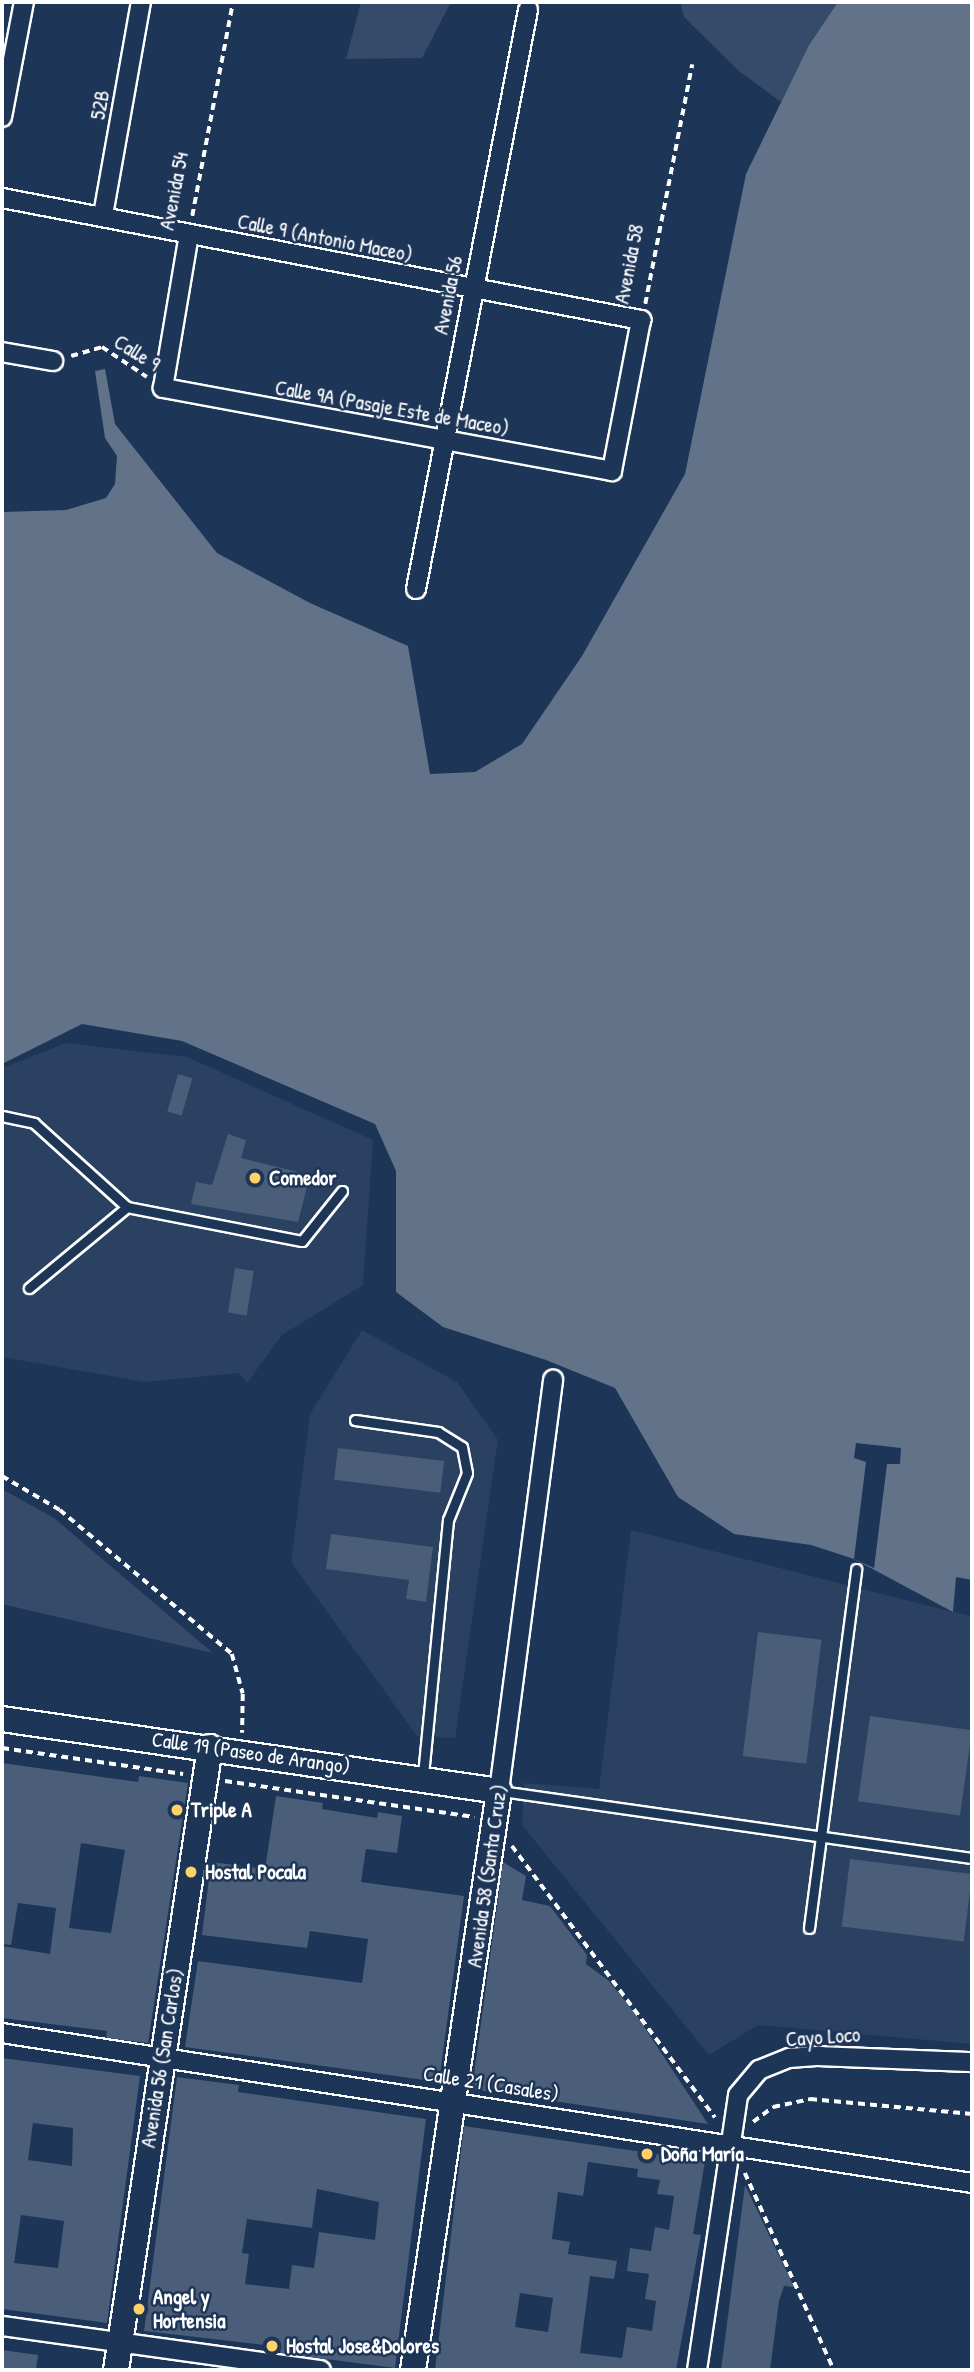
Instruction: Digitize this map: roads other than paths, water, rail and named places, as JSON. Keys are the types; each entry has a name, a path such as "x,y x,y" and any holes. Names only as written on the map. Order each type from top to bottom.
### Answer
{"main road":[{"name":"Calle 19 (Paseo de Arango)","path":"2,1719 241,1751 499,1791"},
{"name":"Avenida 56 (San Carlos)","path":"116,2370 210,1747"},
{"name":"Avenida 58 (Santa Cruz)","path":"413,2370 454,2101 484,1823 499,1791"}],"street":[{"path":"2,117 24,2"},
{"name":"52B","path":"103,215 141,2"},
{"name":"Avenida 56","path":"416,589 471,288 528,10"},
{"name":"Calle 9 (Antonio Maceo)","path":"2,198 103,215 189,235 641,320"},
{"name":"Avenida 54","path":"163,388 189,235"},
{"name":"Avenida 58","path":"612,471 641,320"},
{"path":"2,352 53,361"},
{"name":"Calle 9A (Pasaje Este de Maceo)","path":"163,388 612,471"},
{"name":"Avenida 58 (Santa Cruz)","path":"499,1791 553,1380"},
{"name":"Calle 21 (Casales)","path":"2,2032 732,2143 972,2183"},
{"name":"Cayo Loco","path":"697,2370 738,2095 759,2070 789,2058 862,2056 972,2062"},
{"path":"2,2326 120,2340 321,2370"}],"lane":[{"path":"2,1116 34,1123 127,1207 302,1241 342,1191"},
{"path":"29,1288 127,1207"},
{"path":"355,1420 438,1432 463,1447 467,1473 448,1520 423,1779"},
{"path":"809,1928 856,1569"},
{"path":"499,1791 972,1858"}],"place":[{"name":"Comedor","path":"255,1178"},
{"name":"Triple A","path":"177,1810"},
{"name":"Hostal Pocala","path":"191,1872"},
{"name":"Doña María","path":"647,2154"},
{"name":"Angel y Hortensia","path":"139,2309"},
{"name":"Hostal Jose&Dolores","path":"272,2346"}]}
